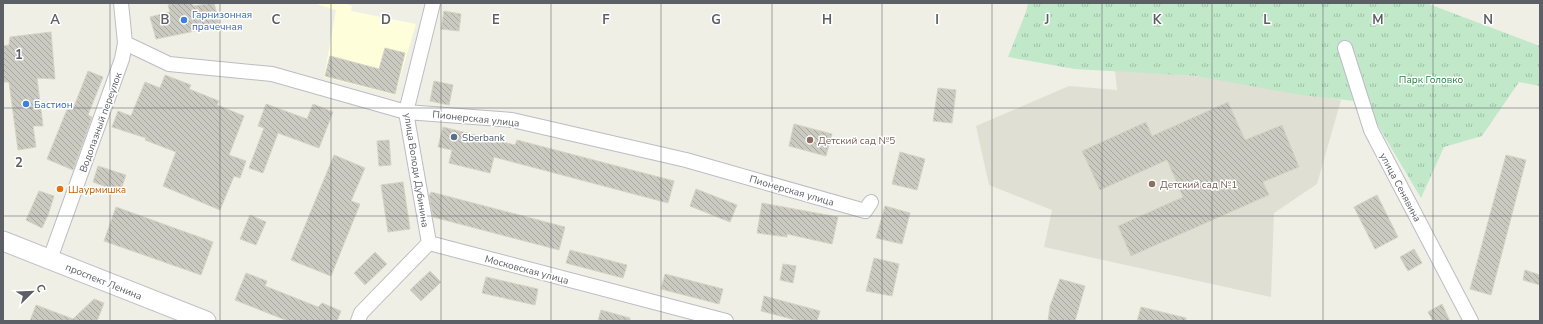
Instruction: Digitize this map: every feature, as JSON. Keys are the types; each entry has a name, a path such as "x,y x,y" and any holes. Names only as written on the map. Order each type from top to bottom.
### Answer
{"main road":[{"name":"проспект Ленина","path":"3,241 206,321"}],"street":[{"name":"Водолазный переулок","path":"50,259 103,117 122,59 125,43 121,3"},
{"name":"улица Володи Дубинина","path":"429,243 406,112 433,3"},
{"name":"Пионерская улица","path":"125,43 168,64 272,74 406,112 512,120 686,160 865,211 871,202"},
{"name":"улица Сенявина","path":"1345,48 1371,130 1471,321"},
{"path":"358,321 361,313 429,243"},
{"name":"Московская улица","path":"429,243 726,321"}],"shaded area":[{"path":"313,3 346,3 352,6 351,11 416,24 395,95 324,77 336,10"},
{"name":"Детский сад №1","path":"1115,71 1196,76 1341,100 1317,184 1274,213 1271,297 1044,247 1052,210 989,185 976,126 1069,86 1117,90"}],"green space":[{"name":"Парк Головко","path":"1028,3 1426,3 1540,46 1540,86 1519,82 1482,136 1444,147 1421,198 1364,102 1301,95 1196,76 1075,69 1008,57 1026,12"}],"building":[{"name":"Гарнизонная прачечная","path":"176,3 192,3 193,6 214,3 219,23 199,28 200,30 156,39 150,17 170,12 168,5"},
{"path":"444,11 461,14 459,31 441,29"},
{"name":"Бастион","path":"51,32 55,79 37,78 43,126 33,126 36,147 18,150 9,82 3,82 3,46 9,45 10,37"},
{"path":"385,48 405,53 395,94 325,76 330,56 379,69"},
{"path":"88,71 103,77 88,115 92,117 73,170 47,159 68,107 73,109"},
{"path":"165,75 191,85 189,89 219,101 217,105 244,116 229,155 246,161 240,178 234,176 220,210 163,186 176,152 145,140 146,138 112,127 118,111 131,116 145,82 160,88"},
{"path":"434,81 453,85 449,105 430,101"},
{"path":"938,88 956,90 952,123 933,121"},
{"path":"1228,102 1245,140 1282,125 1299,167 1263,182 1269,195 1131,256 1118,226 1183,197 1167,160 1100,190 1082,151 1146,122 1152,136"},
{"path":"266,104 307,119 313,104 333,112 319,148 278,133 263,173 249,168 264,128 258,126"},
{"name":"Детский сад №5","path":"794,124 832,134 826,156 789,146"},
{"path":"443,127 515,145 517,140 674,181 668,203 494,157 490,173 449,163 452,150 438,147"},
{"path":"389,140 391,165 379,166 377,141"},
{"path":"900,152 925,159 917,190 892,184"},
{"path":"334,155 365,168 351,201 360,204 331,276 291,260"},
{"path":"1506,155 1526,160 1491,295 1470,289"},
{"path":"98,166 126,175 120,192 93,182"},
{"path":"403,182 410,229 388,232 381,185"},
{"path":"696,189 737,205 730,222 690,206"},
{"path":"39,191 54,196 42,228 26,220"},
{"path":"431,192 565,227 559,250 433,217 429,196"},
{"path":"1377,195 1398,237 1375,249 1354,207"},
{"path":"762,203 838,217 832,244 787,234 787,237 757,233"},
{"path":"885,206 910,213 902,244 876,238"},
{"path":"116,207 213,242 201,275 104,241"},
{"path":"250,215 266,222 256,245 240,239"},
{"path":"1414,249 1422,263 1408,271 1400,257"},
{"path":"570,250 627,265 623,278 566,263"},
{"path":"375,252 387,264 365,285 354,273"},
{"path":"874,258 899,264 892,296 866,291"},
{"path":"783,264 796,266 793,283 780,280"},
{"path":"1525,270 1540,275 1540,285 1523,280"},
{"path":"430,271 441,282 421,301 410,290"},
{"path":"246,273 267,281 265,286 318,307 322,303 341,311 337,321 288,321 235,300"},
{"path":"665,274 723,289 719,304 661,289"},
{"path":"486,277 538,289 535,305 482,293"},
{"path":"1060,279 1085,286 1075,321 1048,321 1050,306"},
{"path":"764,296 820,311 817,321 799,321 761,311"},
{"path":"94,299 104,303 97,321 30,321 36,305 73,319"},
{"path":"1442,304 1450,321 1433,321 1428,312"},
{"path":"1141,307 1186,318 1186,321 1137,321"},
{"path":"601,310 630,318 630,321 598,321"}],"place":[{"name":"Гарнизонная прачечная","path":"184,20"},
{"name":"Бастион","path":"26,104"},
{"name":"Sberbank","path":"454,137"},
{"name":"Детский сад №5","path":"810,140"},
{"name":"Детский сад №1","path":"1152,184"},
{"name":"Шаурмишка","path":"60,189"}]}
